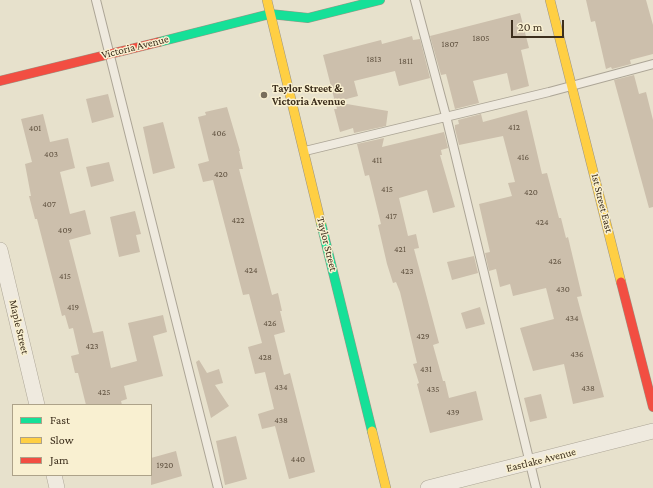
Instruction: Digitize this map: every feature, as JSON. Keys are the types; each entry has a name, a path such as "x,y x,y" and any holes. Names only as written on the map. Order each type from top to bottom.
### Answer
{"street":[{"name":"Taylor Street","path":"267,0 386,488"},
{"name":"Victoria Avenue","path":"0,81 270,14 308,18 380,0"},
{"name":"1st Street East","path":"550,0 573,85 653,406"},
{"name":"Victoria Avenue","path":"270,14 281,5"},
{"name":"Maple Street","path":"0,250 37,404"},
{"name":"Eastlake Avenue","path":"428,488 653,431"},
{"path":"54,476 57,488"}],"lane":[{"path":"96,0 218,488"},
{"path":"415,0 446,116 536,488"},
{"path":"304,151 653,64"}],"building":[{"path":"586,0 646,0 653,25 653,54 630,60 631,64 606,69 595,21 591,22"},
{"path":"520,13 529,48 521,50 529,86 511,91 507,73 473,81 479,103 455,109 446,74 441,75 430,36"},
{"path":"412,36 413,40 420,39 430,78 399,86 395,71 354,81 358,96 335,102 323,55 381,40 382,44"},
{"path":"634,75 639,94 646,92 653,120 653,207 649,208 614,80"},
{"path":"108,94 114,117 92,123 86,99"},
{"path":"335,102 388,111 386,126 354,133 353,128 340,132 334,109 337,109"},
{"path":"227,107 240,151 243,169 239,169 272,295 278,293 282,311 280,311 285,332 274,335 284,375 290,373 315,472 289,479 275,426 262,429 258,414 274,409 265,372 255,374 248,347 262,343 249,294 243,295 213,180 203,182 198,164 209,161 198,117 206,115 205,112"},
{"path":"527,110 542,174 547,173 559,218 561,218 566,238 568,237 582,296 577,297 604,397 573,404 564,364 533,371 520,328 554,319 546,288 513,296 510,284 500,287 496,269 489,271 485,253 490,252 479,204 512,196 508,183 515,182 503,136 459,145 455,129 455,125 459,124 458,120 481,114 483,122"},
{"path":"43,114 50,142 68,138 75,168 60,172 70,214 85,210 91,234 69,240 93,333 103,331 111,368 137,361 128,323 163,315 167,332 153,336 163,376 124,386 127,399 121,401 122,404 86,404 78,373 75,373 71,356 79,354 73,328 69,329 65,315 62,316 37,219 35,219 29,196 31,196 25,164 32,162 21,119"},
{"path":"163,122 175,168 153,174 143,127"},
{"path":"444,132 448,148 441,150 442,155 440,155 455,207 433,213 427,190 399,198 408,236 416,234 419,248 414,249 439,343 433,345 449,398 476,391 483,420 430,433 417,384 419,383 413,364 417,363 400,292 396,282 393,283 387,264 378,225 381,224 369,175 365,176 357,144 384,138 382,147"},
{"path":"109,162 114,181 91,187 86,167"},
{"path":"135,211 141,234 136,235 140,252 119,257 110,217"},
{"path":"474,256 478,273 452,280 447,262"},
{"path":"480,307 485,324 466,329 461,313"},
{"path":"199,360 207,373 219,369 223,383 215,385 229,406 211,418 196,362"},
{"path":"541,394 547,418 530,422 524,398"},
{"path":"236,436 247,479 225,485 216,441"},
{"path":"176,451 182,476 151,485 152,458"}],"traffic: fast":[{"path":"159,42 270,14 308,18 380,0"},
{"path":"321,223 372,431"}],"traffic: slow":[{"path":"267,0 321,223"},
{"path":"550,0 621,282"},
{"path":"372,431 386,488"}],"traffic: jam":[{"path":"0,81 159,42"},
{"path":"621,282 653,407"}],"place":[{"name":"Taylor Street & Victoria Avenue","path":"264,95"}]}
